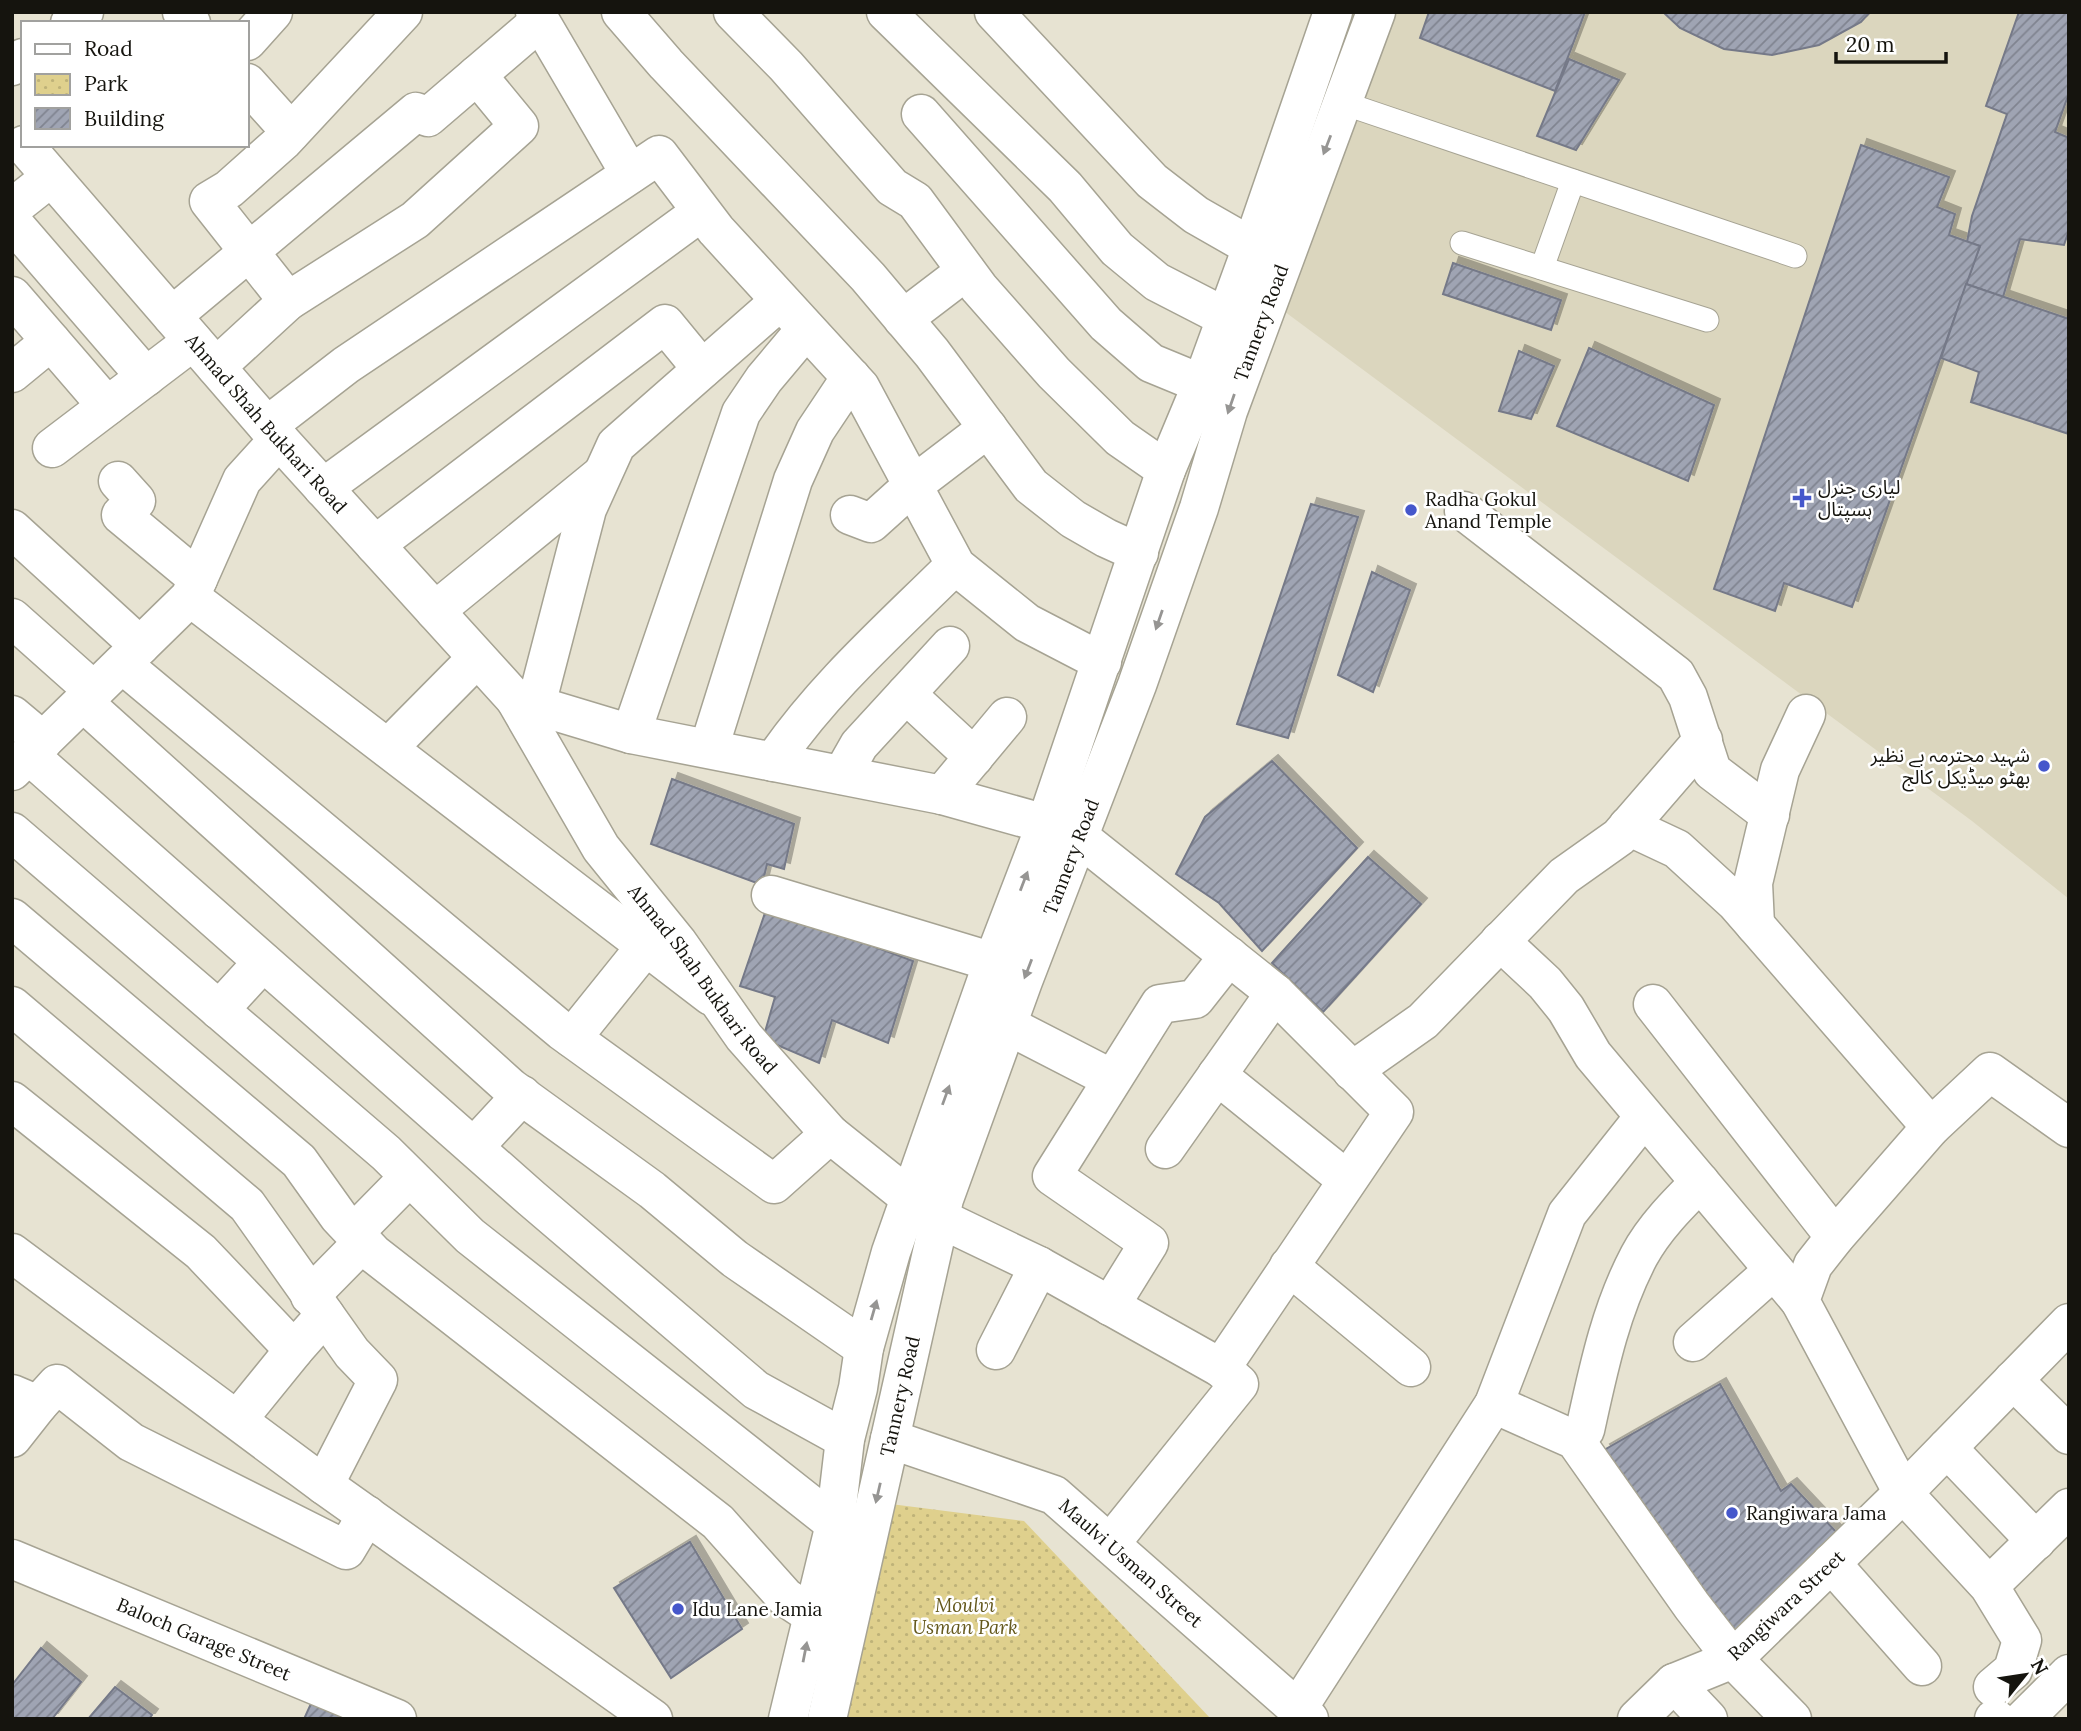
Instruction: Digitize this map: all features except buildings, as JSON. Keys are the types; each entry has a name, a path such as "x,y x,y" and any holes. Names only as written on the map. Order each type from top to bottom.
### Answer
{"street":[{"path":"248,39 273,12"},
{"path":"288,301 209,201 229,189 291,132 403,12"},
{"path":"621,12 903,319 932,353 1031,486 1073,519 1139,553"},
{"path":"733,12 786,66 892,187 915,201 967,271 1054,373 1120,438 1166,470"},
{"path":"995,12 1152,181 1196,215 1252,247"},
{"path":"1328,14 1372,24"},
{"name":"Tannery Road","path":"788,1719 835,1524 845,1439 858,1388 864,1348 891,1252 924,1208 944,1199 1007,1026 1062,830 1102,662 1166,470 1202,384 1252,247 1328,14"},
{"path":"894,15 1065,187 1117,248 1157,282 1225,317"},
{"path":"193,341 249,250 416,113 428,117 478,75 537,17 630,174"},
{"name":"Tannery Road","path":"827,1719 890,1439 924,1208 993,962 1137,685 1199,508 1228,411 1372,24"},
{"path":"52,448 193,341 288,301 415,220 519,126 478,75"},
{"path":"248,84 291,132"},
{"path":"921,114 1106,324 1151,363 1202,384"},
{"name":"Ahmad Shah Bukhari Road","path":"25,147 323,488 477,658 525,702 601,848 678,943 744,1037 830,1134 924,1208 1039,1266 1221,1368"},
{"path":"28,756 131,655 194,588 242,480 273,432 346,365 659,155 701,212 860,387 956,566 1027,623 1102,662"},
{"path":"12,208 50,178"},
{"path":"323,488 701,212"},
{"path":"12,222 146,377"},
{"path":"903,319 967,271"},
{"path":"12,296 107,407"},
{"path":"780,301 616,445 587,509 525,702 631,734 942,795 1062,830 1275,993 1394,1112 1221,1368 1239,1384 1110,1544"},
{"path":"375,545 665,324 702,369"},
{"path":"631,734 741,413 764,379 806,329"},
{"path":"12,373 51,341"},
{"path":"709,748 793,481 815,431 851,377"},
{"path":"850,515 871,523 912,486 988,428"},
{"path":"435,611 604,472"},
{"path":"118,481 136,501 121,515 194,588 388,748 720,1003"},
{"path":"1464,511 1676,675 1688,697 1712,771 1770,815"},
{"path":"12,529 131,655 572,1038 774,1185 830,1134"},
{"path":"772,762 798,725 947,573"},
{"path":"12,618 89,697 522,1095 652,1190 735,1259 864,1348"},
{"path":"842,775 859,745 950,646"},
{"path":"388,748 477,658"},
{"path":"906,694 974,757"},
{"path":"1755,925 1753,883 1780,770 1806,714"},
{"path":"12,715 28,756 474,1147 756,1390 845,1439"},
{"path":"942,795 1007,717"},
{"path":"1352,1071 1423,1021 1564,876 1619,837 1703,740"},
{"path":"1628,827 1677,849 1736,903 1931,1127"},
{"path":"12,832 386,1153 470,1236 835,1524"},
{"path":"771,895 993,962"},
{"path":"12,918 299,1161 339,1217 374,1254 718,1522 785,1597 812,1615"},
{"path":"1500,942 1545,983 1566,1009 1593,1055 1800,1301 1903,1493 1989,1586 2022,1640 2013,1671 1994,1708"},
{"path":"572,1038 646,946"},
{"path":"1110,1306 1149,1243 1052,1176 1160,1004 1195,999 1228,956"},
{"path":"219,1010 264,962"},
{"path":"1165,1149 1275,993"},
{"path":"1653,1004 1835,1237"},
{"path":"12,1006 247,1205 352,1353 378,1380 324,1485"},
{"path":"1007,1026 1112,1079"},
{"path":"1800,1301 1813,1265 1835,1237 1931,1127 1990,1072 2069,1128"},
{"path":"1217,1075 1347,1180"},
{"path":"474,1147 522,1095"},
{"path":"12,1101 201,1252 294,1350"},
{"path":"1303,1713 1494,1404 1567,1214 1644,1117"},
{"path":"238,1419 294,1350 358,1238 410,1177"},
{"path":"1575,1440 1585,1430 1608,1331 1639,1256 1670,1212 1700,1182"},
{"path":"12,1253 324,1485 653,1719"},
{"path":"996,1350 1039,1266"},
{"path":"1289,1266 1411,1367"},
{"path":"1693,1342 1774,1270"},
{"name":"Rangiwara Street","path":"1637,1719 1674,1683 1733,1659 1903,1493 2069,1323"},
{"path":"2013,1380 2069,1435"},
{"path":"12,1438 25,1399 57,1384 131,1442 346,1550 367,1516"},
{"path":"1494,1404 1575,1440 1692,1606 1733,1659 1792,1719"},
{"name":"Maulvi Usman Street","path":"890,1439 1054,1495 1303,1713"},
{"path":"1947,1448 2036,1541"},
{"path":"1989,1586 2069,1508"},
{"name":"Baloch Garage Street","path":"12,1559 397,1719"},
{"path":"1831,1563 1922,1666"},
{"path":"2024,1719 2069,1674"},
{"path":"1674,1683 1708,1719"}],"lane":[{"path":"1343,103 1795,256"},
{"path":"1542,268 1573,181"},
{"path":"1462,243 1707,320"}],"shaded area":[{"name":"لیاری جنرل ہسپتال","path":"1351,12 2069,12 2069,899 1972,821 1250,286"}],"green space":[{"name":"Moulvi Usman Park","path":"875,1502 1024,1521 1211,1719 827,1719"}],"place":[{"name":"لیاری جنرل ہسپتال","path":"1802,498"},
{"name":"Radha Gokul Anand Temple","path":"1411,510"},
{"name":"شہید محترمہ بے نظیر بھٹو میڈیکل کالج","path":"2044,766"},
{"name":"Rangiwara Jama","path":"1732,1513"},
{"name":"Idu Lane Jamia","path":"678,1609"}]}
